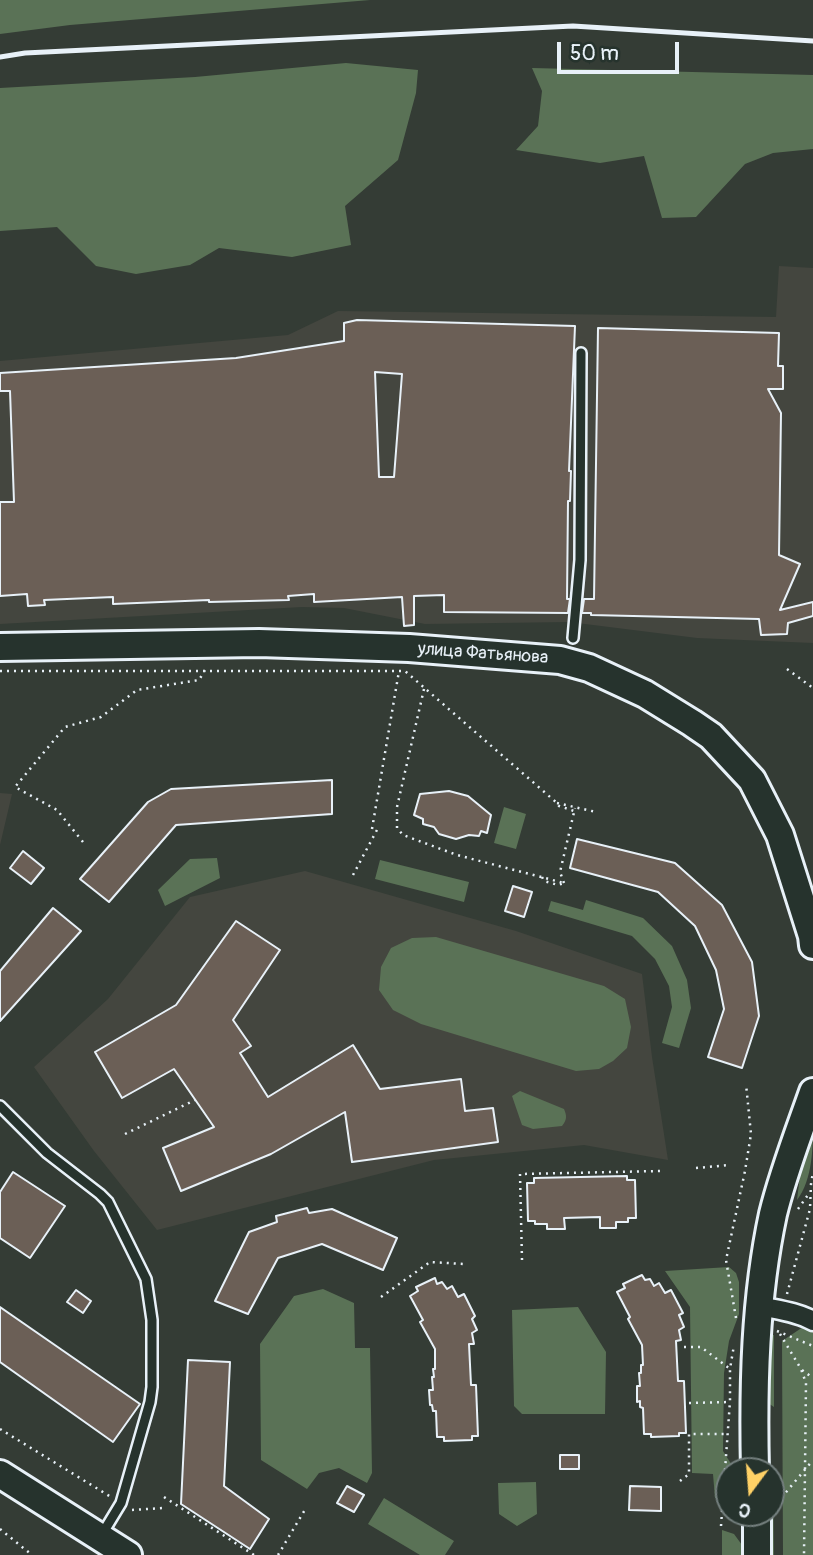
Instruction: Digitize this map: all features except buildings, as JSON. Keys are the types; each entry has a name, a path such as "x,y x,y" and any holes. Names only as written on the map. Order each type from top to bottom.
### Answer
{"street":[{"name":"улица Фатьянова","path":"0,647 246,643 363,646 560,660 589,668 645,694 711,736 752,780 780,835 813,945"},
{"path":"763,1457 754,1422 757,1329 771,1308 765,1263 782,1184 813,1092"},
{"path":"771,1308 813,1321"},
{"path":"0,1474 128,1555"},
{"path":"757,1555 765,1527"}],"lane":[{"path":"573,638 580,560 581,353"},
{"path":"0,1106 47,1153 108,1202 146,1279 152,1320 150,1402 121,1503 100,1537"}],"path":[{"path":"787,669 813,688"},
{"path":"83,842 57,810 15,787 65,727 101,717 137,690 199,680 205,670"},
{"path":"0,671 405,671 559,807 596,812"},
{"path":"372,829 399,671"},
{"path":"425,688 397,807 397,828 403,835 457,855 564,883 560,872 574,809"},
{"path":"353,874 378,828"},
{"path":"737,1326 726,1260 751,1134 746,1084"},
{"path":"125,1134 195,1100"},
{"path":"696,1168 730,1165"},
{"path":"522,1260 520,1174 660,1171"},
{"path":"771,1308 810,1209 813,1172"},
{"path":"382,1297 430,1262 464,1264"},
{"path":"777,1339 778,1331"},
{"path":"778,1331 813,1346"},
{"path":"778,1331 801,1369 806,1383 804,1555"},
{"path":"726,1457 730,1369 735,1337"},
{"path":"684,1347 701,1347 730,1369"},
{"path":"801,1369 813,1378"},
{"path":"689,1403 730,1402"},
{"path":"0,1429 121,1503"},
{"path":"680,1481 689,1474 689,1434 728,1434"},
{"path":"806,1442 813,1442"},
{"path":"785,1493 813,1460"},
{"path":"164,1497 254,1555"},
{"path":"805,1500 813,1499"},
{"path":"134,1511 163,1508"},
{"path":"278,1555 306,1508"},
{"path":"0,1529 32,1555"}],"shaded area":[{"path":"779,266 813,268 813,643 697,638 569,622 425,624 344,608 302,607 0,624 0,361 288,335 338,311 776,317"},
{"path":"0,793 12,794 0,845"},
{"path":"305,871 516,931 642,974 668,1160 584,1145 434,1160 157,1230 94,1151 34,1067 108,999 190,897"}],"green space":[{"path":"0,0 370,0 70,25 0,34"},
{"path":"346,63 418,70 416,93 398,160 345,206 351,245 292,257 219,248 190,265 136,274 96,266 57,227 0,231 0,88 195,77"},
{"path":"532,68 813,75 813,149 773,153 745,164 696,217 662,218 644,156 600,163 516,150 538,126 542,91"},
{"path":"504,807 526,814 516,849 494,843"},
{"path":"217,858 220,878 165,906 158,890 190,859"},
{"path":"380,860 469,882 464,902 375,879"},
{"path":"586,900 643,918 672,946 687,980 691,1008 679,1048 662,1043 672,1007 669,986 655,959 632,936 548,911 551,901 583,910"},
{"path":"436,937 604,986 625,999 631,1027 627,1048 599,1069 576,1071 421,1024 393,1010 379,990 381,967 391,948 412,938"},
{"path":"520,1091 564,1109 566,1118 562,1126 533,1129 522,1125 512,1096"},
{"path":"813,1120 809,1173 797,1200 802,1159"},
{"path":"729,1267 736,1273 739,1282 739,1314 729,1341 724,1373 723,1451 727,1457 715,1457 715,1498 713,1474 692,1473 690,1307 665,1271"},
{"path":"323,1289 354,1303 355,1348 370,1348 372,1473 367,1483 339,1468 319,1473 307,1489 261,1460 260,1344 294,1296"},
{"path":"578,1307 606,1352 605,1414 522,1414 514,1406 512,1310"},
{"path":"803,1327 813,1332 813,1555 783,1555 785,1457 783,1457 782,1341"},
{"path":"764,1333 774,1335 774,1407 765,1401"},
{"path":"536,1482 537,1514 517,1526 499,1514 498,1483"},
{"path":"384,1498 454,1541 445,1555 420,1555 368,1524"},
{"path":"765,1527 774,1527 774,1555 765,1555"},
{"path":"722,1530 734,1534 742,1545 742,1555 722,1555"}],"railway":[{"path":"0,57 25,53 573,26 813,41"}]}
